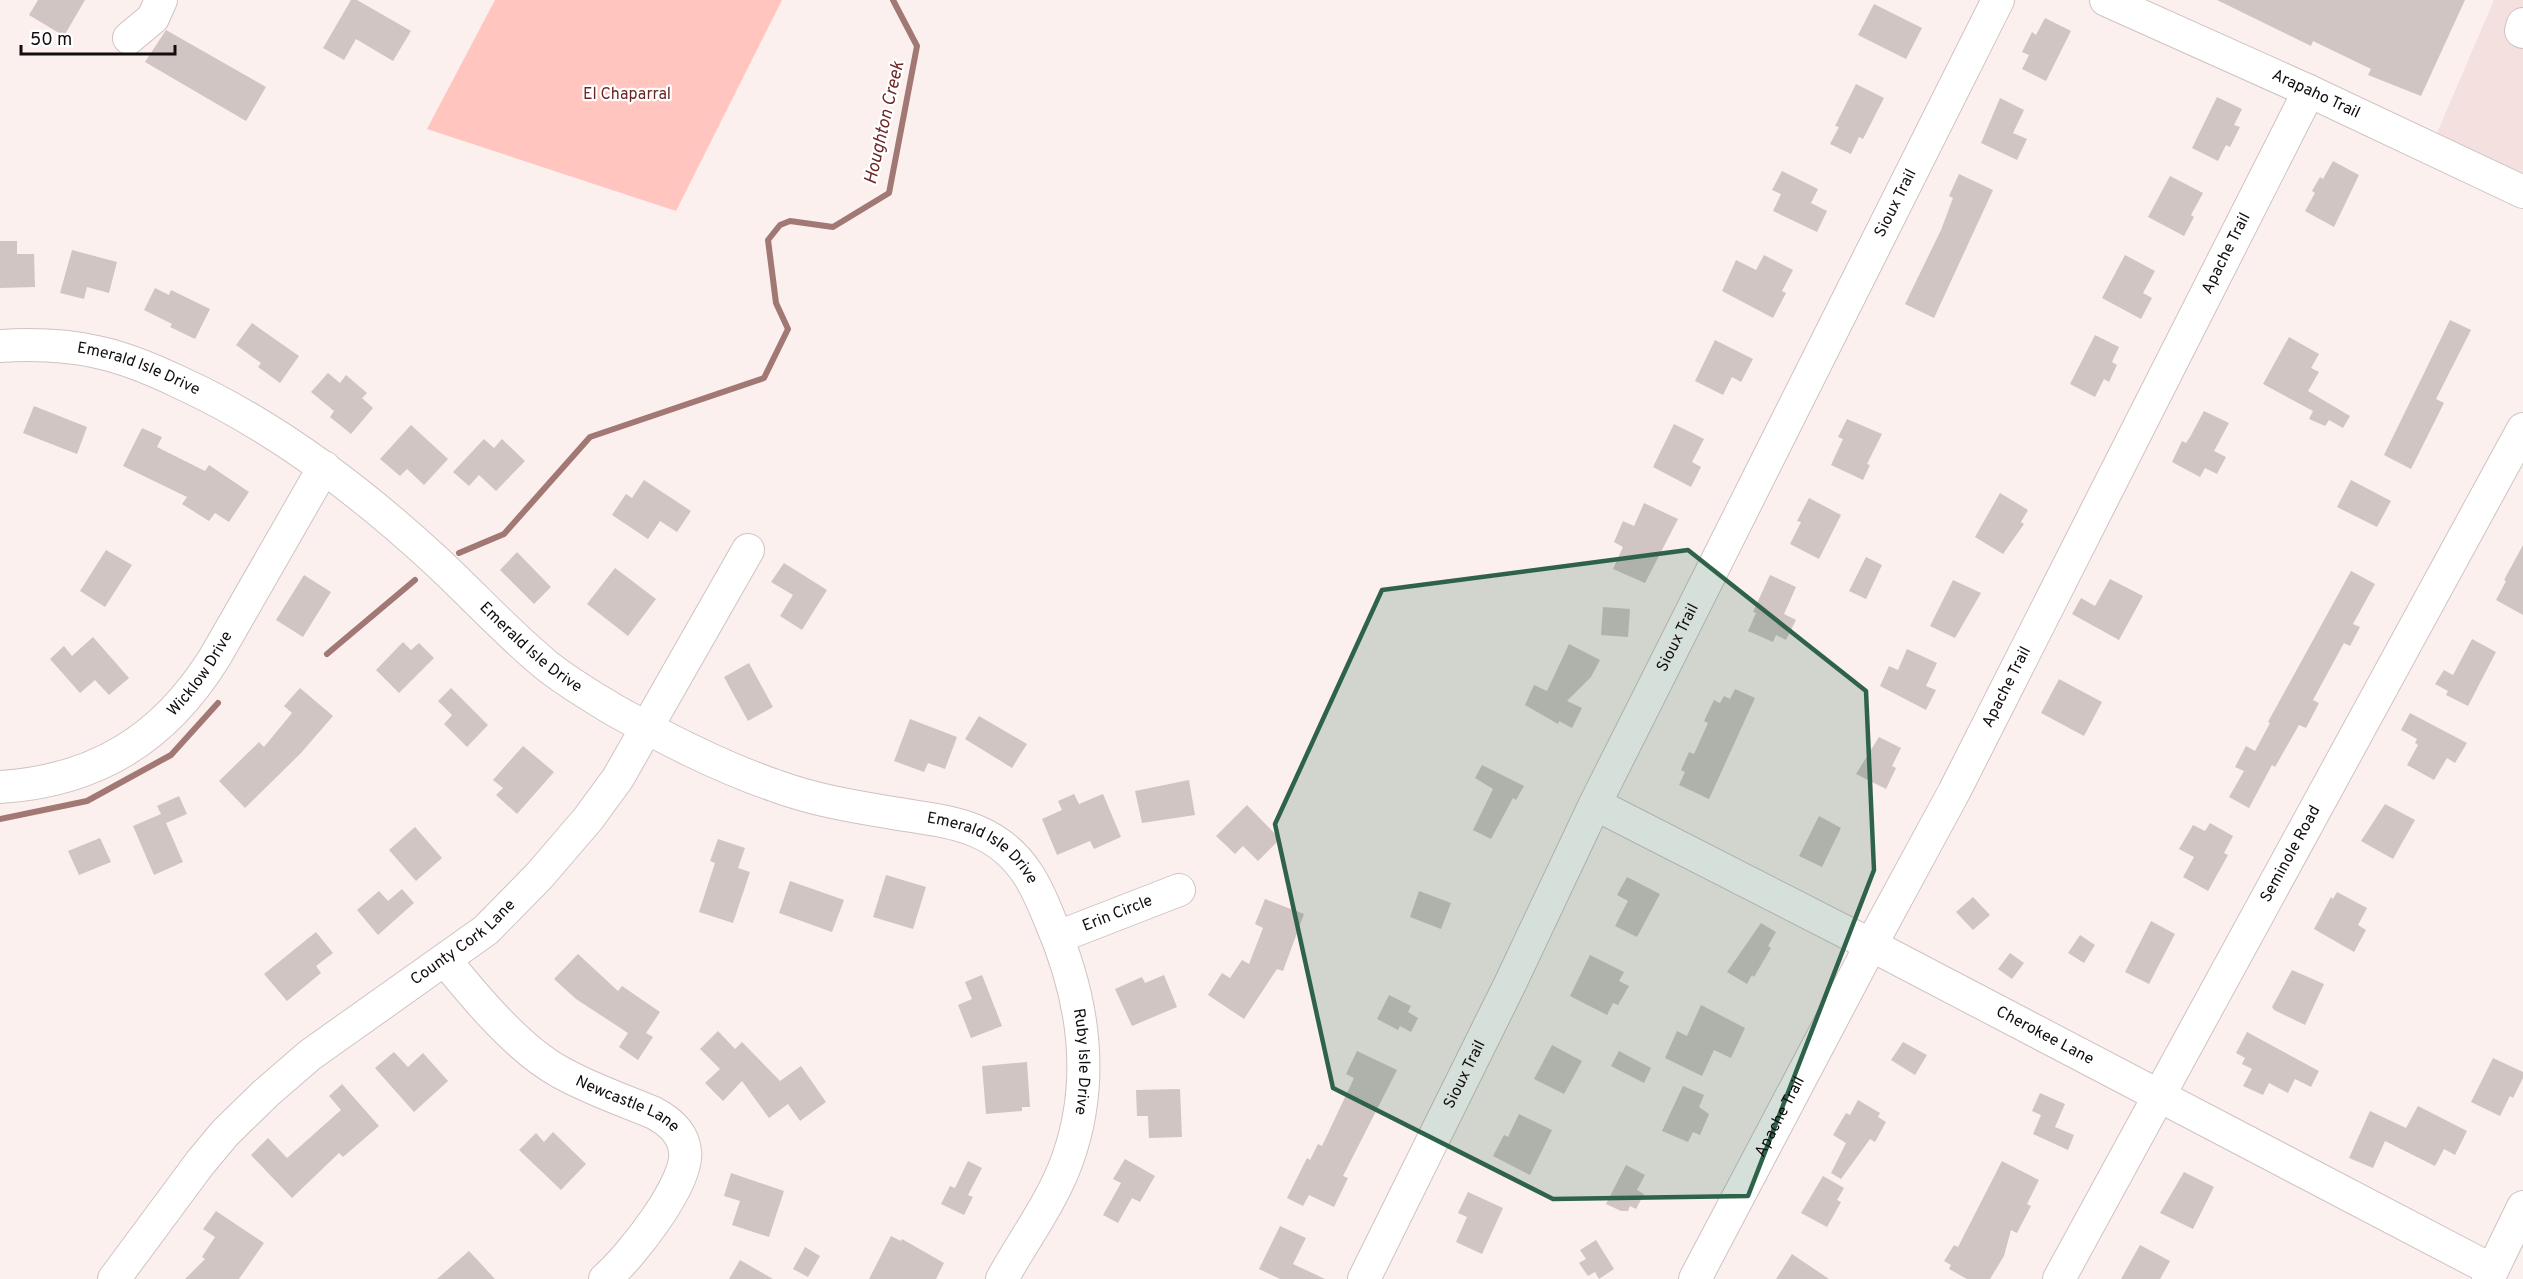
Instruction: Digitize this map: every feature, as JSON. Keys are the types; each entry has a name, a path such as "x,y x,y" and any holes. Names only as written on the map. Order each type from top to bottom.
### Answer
{"street":[{"path":"129,38 153,18 161,0"},
{"name":"Sioux Trail","path":"1364,1279 1509,986 1595,804 1998,0"},
{"name":"Arapaho Trail","path":"2106,0 2309,91 2523,192"},
{"path":"2523,24 2521,31 2523,32"},
{"name":"Apache Trail","path":"1695,1279 1954,792 2309,91"},
{"name":"Emerald Isle Drive","path":"0,346 42,345 97,352 151,369 241,413 324,467 433,558 549,668 589,695 647,728 715,762 777,787 872,810 956,823 982,832 1011,854 1029,875 1058,937"},
{"name":"Seminole Road","path":"2059,1279 2523,429"},
{"name":"Wicklow Drive","path":"0,787 44,782 83,772 123,752 166,721 211,665 324,467"},
{"name":"County Cork Lane","path":"114,1279 200,1163 225,1133 266,1093 310,1055 486,930 539,876 618,778 748,550"},
{"name":"Cherokee Lane","path":"1595,804 2159,1095 2490,1275"},
{"name":"Erin Circle","path":"1058,937 1179,890"},
{"name":"Ruby Isle Drive","path":"1002,1279 1058,1182 1068,1158 1080,1109 1084,1083 1083,1032 1058,937"},
{"name":"Newcastle Lane","path":"445,960 501,1024 559,1072 668,1120 679,1132 686,1153 684,1168 649,1232 619,1268 605,1279"},
{"path":"2490,1275 2523,1207"}],"highlighted area":[{"path":"1688,550 1866,691 1874,870 1748,1196 1553,1199 1333,1088 1275,824 1382,590"}],"shaded area":[{"path":"2494,0 2523,0 2523,174 2437,133"}],"green space":[{"name":"El Chaparral","path":"495,0 782,0 676,211 427,129"}],"building":[{"path":"38,0 85,0 64,36 29,15"},
{"path":"351,0 357,0 411,31 393,61 356,39 344,60 323,48"},
{"path":"2217,0 2465,0 2421,96 2368,75 2371,69 2313,41 2311,46"},
{"path":"1874,4 1922,28 1906,59 1858,35"},
{"path":"2045,18 2071,31 2046,81 2022,69 2029,55 2022,52 2032,32 2036,35"},
{"path":"166,30 266,87 246,121 145,62"},
{"path":"1856,84 1884,98 1863,139 1859,137 1851,154 1830,144 1839,127 1835,126"},
{"path":"2217,97 2242,109 2234,125 2240,127 2230,147 2226,145 2218,161 2192,148"},
{"path":"2000,98 2024,110 2013,133 2027,139 2017,160 1981,143"},
{"path":"2333,161 2359,175 2334,227 2305,211 2315,193 2312,191 2320,177 2323,179"},
{"path":"1782,171 1818,189 1811,203 1827,211 1817,232 1773,211 1781,194 1772,190"},
{"path":"1959,174 1993,190 1934,318 1905,304 1941,230 1953,198 1949,196"},
{"path":"2170,176 2203,193 2191,215 2194,217 2184,236 2148,217"},
{"path":"0,241 17,241 17,254 34,254 35,287 0,288"},
{"path":"72,250 117,262 109,293 87,287 84,299 60,293"},
{"path":"1764,255 1793,270 1782,291 1786,293 1773,318 1722,291 1736,260 1756,270"},
{"path":"2125,255 2155,271 2143,293 2152,298 2141,319 2102,298"},
{"path":"155,288 169,295 171,290 210,309 195,339 170,327 172,324 144,310"},
{"path":"2450,320 2471,330 2436,399 2444,403 2411,469 2384,455"},
{"path":"252,323 299,356 280,383 258,367 261,363 236,345"},
{"path":"2095,335 2119,347 2112,362 2117,365 2109,382 2104,379 2095,397 2070,384"},
{"path":"2289,337 2319,354 2311,368 2319,372 2308,391 2350,416 2343,428 2329,420 2325,426 2309,419 2313,411 2263,384"},
{"path":"1715,340 1753,359 1741,382 1732,377 1723,395 1695,381"},
{"path":"328,373 340,383 346,375 367,393 362,398 373,408 351,434 330,417 334,411 311,392"},
{"path":"34,406 87,427 77,454 23,433"},
{"path":"2204,411 2229,423 2214,451 2226,457 2217,474 2205,468 2200,477 2172,462 2182,441 2186,443"},
{"path":"1847,419 1882,434 1867,464 1870,465 1863,480 1831,465 1843,439 1838,437"},
{"path":"1674,424 1704,439 1692,462 1701,467 1691,487 1653,467"},
{"path":"411,425 448,459 424,485 407,469 400,476 380,459"},
{"path":"142,428 162,437 157,447 205,471 209,465 249,492 229,522 215,513 209,521 182,504 187,497 123,466"},
{"path":"484,439 494,448 502,439 525,461 496,491 479,475 469,486 453,472"},
{"path":"644,480 691,511 677,532 660,521 648,539 612,515 626,494 632,498"},
{"path":"2351,480 2391,501 2377,527 2337,507"},
{"path":"2000,493 2028,510 2021,522 2024,524 2003,554 1975,537"},
{"path":"1809,498 1841,515 1819,559 1790,544 1801,522 1797,521"},
{"path":"1644,503 1678,519 1645,583 1613,569 1623,547 1614,542 1623,521 1634,526"},
{"path":"2523,545 2523,615 2496,600"},
{"path":"106,550 132,565 105,607 80,591"},
{"path":"517,552 551,587 534,604 500,570"},
{"path":"1866,557 1882,565 1866,599 1849,591"},
{"path":"784,563 827,590 802,630 780,616 793,595 771,582"},
{"path":"615,568 656,599 628,636 587,604"},
{"path":"2351,571 2375,584 2353,624 2360,627 2350,646 2344,643 2313,700 2319,703 2306,728 2299,725 2275,767 2272,765 2249,808 2229,797 2244,771 2235,767 2246,746 2255,751 2270,723 2268,722"},
{"path":"304,575 331,592 303,637 276,620"},
{"path":"1770,575 1796,587 1784,614 1796,620 1786,640 1776,635 1773,642 1748,631 1756,613 1753,612"},
{"path":"2110,579 2143,596 2119,640 2072,614 2081,598 2095,606"},
{"path":"1953,580 1981,593 1955,638 1930,626"},
{"path":"1603,607 1630,609 1628,637 1601,635"},
{"path":"93,637 129,678 109,695 95,680 80,693 50,659 64,646 72,656"},
{"path":"2472,639 2496,652 2468,706 2446,695 2448,691 2435,684 2444,670 2453,675"},
{"path":"403,642 411,650 419,643 434,658 399,693 376,670"},
{"path":"1569,644 1600,660 1591,677 1567,701 1582,708 1572,728 1559,721 1558,724 1525,705 1534,685 1547,691"},
{"path":"1907,649 1937,663 1926,686 1936,690 1926,710 1880,686 1889,666 1898,670"},
{"path":"749,663 773,707 748,721 724,677"},
{"path":"2059,679 2102,702 2084,736 2041,713"},
{"path":"300,688 333,716 301,753 245,808 219,781 259,742 264,747 292,713 284,706"},
{"path":"451,688 488,725 467,747 444,724 452,715 438,701"},
{"path":"1735,689 1755,698 1709,799 1679,785 1685,772 1681,770 1689,752 1694,754 1708,723 1704,721 1714,700 1720,703 1724,696 1730,699"},
{"path":"2410,713 2467,743 2455,763 2447,758 2434,780 2407,765 2418,745 2415,743 2417,739 2401,730"},
{"path":"979,716 1027,744 1012,768 965,739"},
{"path":"910,719 957,737 945,769 928,763 924,772 894,761"},
{"path":"1879,737 1901,748 1892,766 1896,768 1886,789 1856,774"},
{"path":"523,746 554,772 517,814 496,795 503,788 493,780"},
{"path":"1482,765 1524,786 1516,800 1513,798 1491,839 1473,830 1493,789 1475,778"},
{"path":"1189,780 1195,815 1142,823 1135,791"},
{"path":"1074,794 1079,804 1103,794 1121,837 1094,849 1090,841 1057,855 1042,819 1062,810 1058,801"},
{"path":"179,796 187,814 166,823 183,862 154,875 133,826 161,814 157,806"},
{"path":"2385,804 2415,820 2393,859 2361,841"},
{"path":"1247,805 1280,839 1258,861 1243,846 1235,854 1216,836"},
{"path":"1819,816 1841,828 1822,867 1799,856"},
{"path":"2210,823 2233,836 2224,853 2228,855 2208,891 2183,877 2194,857 2179,849 2193,825 2205,831"},
{"path":"415,827 442,858 416,881 389,850"},
{"path":"100,838 111,862 79,875 68,851"},
{"path":"718,839 745,848 738,868 750,872 733,923 699,912 715,863 710,861"},
{"path":"886,875 926,887 913,929 873,917"},
{"path":"1627,877 1660,894 1637,937 1615,926 1628,901 1617,895"},
{"path":"790,881 844,900 832,932 779,913"},
{"path":"402,889 414,903 378,935 357,910 379,891 388,901"},
{"path":"1419,891 1451,903 1441,929 1410,917"},
{"path":"2337,892 2367,908 2358,925 2366,930 2354,952 2314,929 2331,897 2333,899"},
{"path":"1973,897 1990,915 1973,930 1956,912"},
{"path":"1265,899 1304,914 1283,971 1277,969 1244,1019 1208,995 1222,973 1230,978 1242,960 1249,964 1263,928 1255,924"},
{"path":"2151,921 2175,934 2149,984 2125,972"},
{"path":"1761,923 1776,932 1768,946 1771,948 1754,977 1752,975 1747,984 1727,972"},
{"path":"316,932 333,953 316,966 321,973 287,1001 264,974"},
{"path":"2080,935 2095,945 2084,963 2068,953"},
{"path":"2010,953 2024,963 2012,979 1998,969"},
{"path":"578,954 618,991 622,986 660,1012 646,1033 653,1037 638,1060 619,1047 628,1033 576,999 554,979"},
{"path":"1590,955 1624,972 1619,981 1629,986 1618,1005 1613,1003 1607,1015 1570,996"},
{"path":"2292,970 2324,984 2305,1025 2272,1007"},
{"path":"982,975 1002,1026 971,1038 958,1005 972,999 965,982"},
{"path":"1164,975 1177,1007 1132,1026 1115,989 1142,977 1145,983"},
{"path":"1389,995 1411,1006 1408,1012 1418,1018 1411,1032 1400,1026 1398,1030 1377,1019"},
{"path":"1701,1005 1745,1028 1731,1058 1714,1050 1702,1076 1665,1058 1677,1031 1687,1036"},
{"path":"718,1031 735,1049 742,1042 780,1081 801,1066 826,1102 800,1121 788,1104 769,1118 742,1081 723,1101 705,1083 720,1069 700,1049"},
{"path":"2247,1032 2319,1071 2311,1087 2295,1079 2288,1093 2269,1083 2263,1095 2243,1086 2252,1069 2242,1064 2245,1058 2236,1053"},
{"path":"1903,1042 1927,1055 1915,1075 1891,1060"},
{"path":"1552,1045 1582,1061 1564,1094 1534,1079"},
{"path":"1357,1051 1397,1070 1343,1176 1348,1178 1334,1207 1309,1195 1303,1206 1287,1198 1307,1158 1310,1160 1318,1144 1322,1146 1354,1078 1346,1074"},
{"path":"1619,1051 1651,1068 1644,1083 1611,1066"},
{"path":"394,1052 408,1067 423,1053 448,1081 414,1112 375,1068"},
{"path":"2493,1058 2523,1072 2523,1078 2513,1098 2510,1096 2500,1116 2471,1102"},
{"path":"1027,1062 1030,1107 1022,1107 1022,1111 986,1114 982,1066"},
{"path":"342,1084 379,1126 343,1157 339,1153 292,1198 251,1155 268,1138 287,1158 341,1110 329,1096"},
{"path":"1683,1086 1704,1095 1699,1107 1709,1114 1700,1135 1693,1132 1688,1142 1662,1131"},
{"path":"1180,1089 1182,1137 1149,1138 1148,1116 1137,1116 1136,1090"},
{"path":"2040,1093 2065,1104 2055,1127 2074,1135 2068,1150 2033,1134 2041,1115 2032,1111"},
{"path":"1858,1100 1880,1113 1878,1117 1886,1122 1875,1142 1870,1139 1841,1179 1831,1173 1846,1143 1833,1135 1846,1113 1850,1115"},
{"path":"2418,1106 2467,1131 2455,1155 2444,1149 2435,1166 2385,1141 2373,1168 2349,1158 2370,1111 2406,1128"},
{"path":"1519,1114 1552,1130 1530,1175 1493,1156 1504,1135 1508,1137"},
{"path":"553,1132 586,1164 561,1190 519,1150 536,1133 544,1142"},
{"path":"1125,1159 1155,1176 1140,1202 1132,1198 1118,1223 1103,1215 1121,1183 1113,1179"},
{"path":"968,1161 982,1168 968,1195 973,1197 964,1215 941,1204 950,1186 955,1188"},
{"path":"2002,1161 2039,1180 2027,1204 2031,1206 2017,1233 2011,1230 2004,1256 1990,1279 1967,1279 1949,1269 1951,1265 1944,1261 1954,1245 1958,1247"},
{"path":"1626,1165 1645,1175 1637,1190 1644,1194 1636,1209 1630,1206 1628,1211 1621,1211 1606,1204"},
{"path":"2184,1172 2214,1187 2193,1229 2160,1213"},
{"path":"731,1173 784,1191 769,1237 732,1225 740,1201 724,1196"},
{"path":"1823,1176 1844,1188 1837,1200 1841,1202 1827,1227 1801,1213"},
{"path":"1468,1192 1503,1208 1482,1254 1456,1242 1467,1217 1458,1213"},
{"path":"216,1211 264,1243 239,1279 185,1279 205,1259 202,1257 215,1237 203,1229"},
{"path":"1280,1226 1306,1238 1293,1264 1325,1279 1280,1279 1259,1269"},
{"path":"891,1236 901,1241 902,1239 944,1263 936,1279 869,1279"},
{"path":"1596,1240 1614,1269 1599,1279 1595,1272 1588,1276 1579,1263 1586,1259 1580,1250"},
{"path":"2140,1245 2170,1261 2160,1279 2121,1279"},
{"path":"805,1247 820,1256 808,1277 793,1269"},
{"path":"469,1251 495,1279 437,1279"},
{"path":"1792,1254 1829,1279 1776,1279"},
{"path":"740,1260 773,1279 729,1279"}],"waterway":[{"name":"Houghton Creek","path":"459,553 504,534 590,437 764,378 788,329 776,303 768,240 780,225 790,221 833,227 889,193 917,46 893,0"},
{"path":"327,654 415,580"},
{"path":"0,819 87,801 171,755 218,703"}]}
